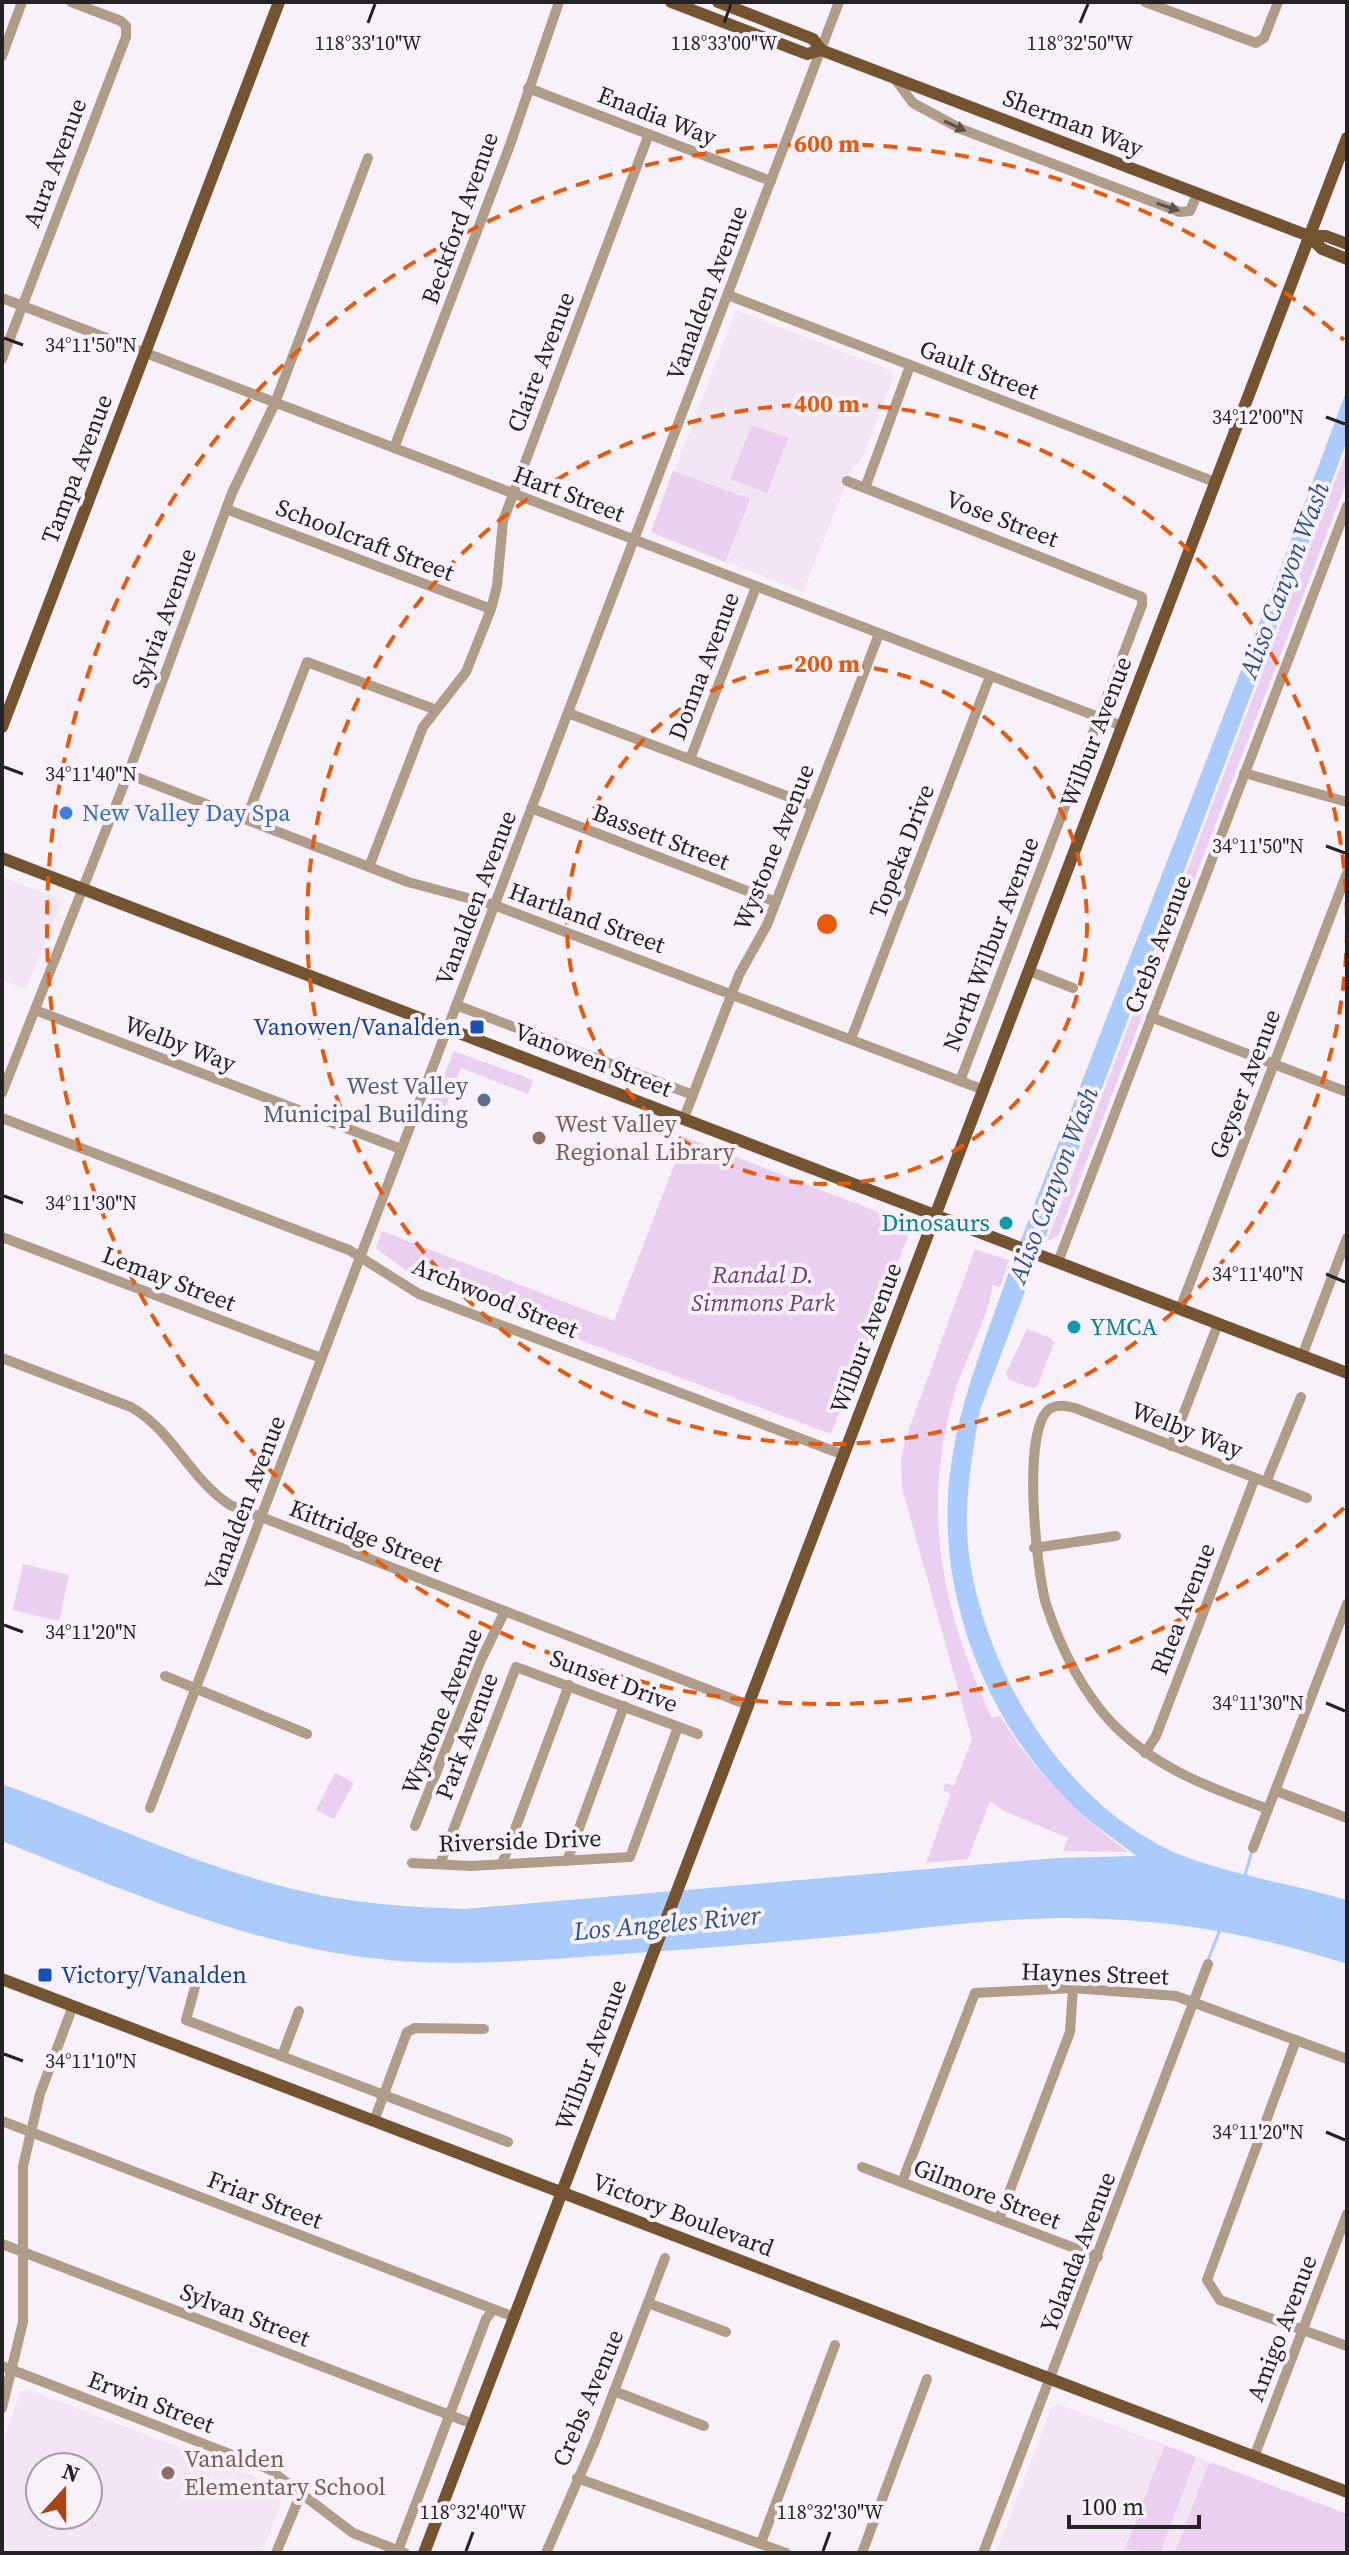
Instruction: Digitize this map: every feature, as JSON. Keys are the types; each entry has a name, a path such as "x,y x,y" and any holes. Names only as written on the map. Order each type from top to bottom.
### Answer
{"main road":[{"name":"Tampa Avenue","path":"2,727 279,2"},
{"name":"Sherman Way","path":"671,2 807,54 821,50"},
{"name":"Sherman Way","path":"718,2 813,39 821,50 895,79 1309,236 1326,236 1347,244"},
{"name":"Wilbur Avenue","path":"424,2553 1347,138"},
{"name":"Sherman Way","path":"1309,236 1322,249 1347,259"},
{"name":"Vanowen Street","path":"2,858 1347,1373"},
{"name":"Victory Boulevard","path":"2,1979 1347,2492"}],"street":[{"path":"2,56 22,2"},
{"name":"Aura Avenue","path":"2,359 126,37 126,26 71,2"},
{"name":"Beckford Avenue","path":"394,448 510,145 559,2"},
{"name":"Vanalden Avenue","path":"150,1808 839,2"},
{"path":"1145,2 1249,42 1261,41 1278,2"},
{"path":"895,79 913,103 946,122 1030,156 1180,212 1190,211 1197,194"},
{"name":"Enadia Way","path":"528,88 771,181"},
{"name":"Claire Avenue","path":"369,867 423,727 434,709 466,672 491,609 497,586 501,532 513,494 649,134"},
{"name":"Sylvia Avenue","path":"2,1093 80,888 128,774 226,509 253,443 275,403 368,158"},
{"name":"Gault Street","path":"728,295 1215,482"},
{"name":"Hart Street","path":"2,298 1122,726"},
{"path":"865,488 910,366"},
{"name":"Vose Street","path":"847,481 1142,597"},
{"name":"Crebs Avenue","path":"1058,1262 1244,773 1343,530 1347,506"},
{"name":"Schoolcraft Street","path":"226,509 491,609"},
{"name":"Donna Avenue","path":"690,759 756,587"},
{"name":"North Wilbur Avenue","path":"960,1081 1142,605 1142,597"},
{"name":"Wystone Avenue","path":"684,1118 732,993 776,902 879,634"},
{"path":"246,819 307,662 434,709"},
{"name":"Topeka Drive","path":"851,1039 990,676"},
{"path":"568,713 813,806"},
{"path":"1244,773 1347,802"},
{"name":"Hartland Street","path":"128,774 429,889 494,905 984,1090"},
{"name":"Bassett Street","path":"531,808 776,902"},
{"name":"Geyser Avenue","path":"1180,1309 1347,873"},
{"path":"1029,971 1073,988"},
{"path":"456,1005 693,1095"},
{"name":"Welby Way","path":"35,1010 401,1149"},
{"path":"1151,1017 1347,1092"},
{"name":"Archwood Street","path":"2,1118 360,1255 419,1294 844,1455"},
{"name":"Lemay Street","path":"2,1237 321,1358"},
{"path":"1302,1356 1347,1238"},
{"path":"1171,1446 1218,1324"},
{"name":"Kittridge Street","path":"2,1358 131,1407 147,1416 213,1494 261,1517 748,1705"},
{"name":"Rhea Avenue","path":"1145,1753 1156,1736 1261,1480 1301,1397"},
{"name":"Welby Way","path":"1034,1548 1035,1473 1041,1426 1051,1408 1064,1405 1307,1498"},
{"path":"1116,1536 1034,1548 1039,1580 1066,1657 1111,1722 1145,1753 1190,1780 1268,1809"},
{"path":"1253,1848 1347,1604"},
{"name":"Wystone Avenue","path":"415,1826 485,1649 505,1611"},
{"name":"Sunset Drive","path":"516,1667 698,1734"},
{"name":"Park Avenue","path":"440,1864 516,1667"},
{"path":"165,1676 307,1734"},
{"path":"502,1864 569,1685"},
{"path":"567,1861 624,1706"},
{"name":"Riverside Drive","path":"412,1863 502,1864 630,1857 678,1727"},
{"path":"1276,1791 1347,1818"},
{"name":"Yolanda Avenue","path":"983,2553 1208,1964"},
{"path":"195,1987 184,2016 186,2020 508,2142"},
{"path":"999,2219 1070,2032 1073,1988"},
{"name":"Haynes Street","path":"902,2182 975,1993 1073,1988 1151,1993 1195,2001 1347,2059"},
{"path":"2,2408 23,2322 23,2166 30,2131 73,2006"},
{"path":"282,2056 299,2011"},
{"path":"374,2121 407,2032 415,2028 484,2029"},
{"path":"1296,2040 1207,2274 1210,2287 1220,2300 1347,2346"},
{"name":"Friar Street","path":"2,2121 514,2317"},
{"name":"Gilmore Street","path":"862,2167 1098,2257"},
{"name":"Amigo Avenue","path":"1254,2457 1347,2214"},
{"name":"Sylvan Street","path":"2,2244 473,2424"},
{"name":"Crebs Avenue","path":"546,2553 614,2391 665,2258"},
{"path":"648,2303 726,2332"},
{"path":"400,2552 486,2319 493,2310"},
{"path":"761,2543 835,2345"},
{"name":"Erwin Street","path":"2,2366 269,2469 302,2491 353,2533 400,2552"},
{"path":"862,2553 927,2379"},
{"path":"614,2391 704,2426"},
{"path":"577,2478 786,2553"},
{"path":"276,2553 302,2491"}],"shaded area":[{"path":"736,310 892,371 894,376 862,459 853,467 803,592 651,532"},
{"path":"2,877 57,898 60,905 26,989 2,980"},
{"name":"Vanalden Elementary School","path":"27,2389 264,2480 285,2492 262,2553 2,2553 2,2444 20,2392"},
{"path":"1058,2404 1347,2514 1347,2553 996,2553 1052,2407"}],"green space":[{"path":"752,425 788,438 767,493 730,479"},
{"path":"1347,449 1347,481 1058,1236 1047,1241"},
{"path":"673,471 750,499 725,562 651,532"},
{"path":"454,1051 533,1080 528,1094 461,1068 445,1109 431,1106"},
{"name":"Randal D. Simmons Park","path":"685,1137 909,1224 910,1231 831,1434 439,1287 405,1270 376,1248 382,1231 614,1321"},
{"path":"975,1249 1009,1260 1000,1287 992,1285 983,1320 956,1388 945,1432 939,1474 938,1516 941,1556 949,1597 974,1677 992,1718 1000,1716 1027,1755 1057,1790 1128,1852 1063,1851 1068,1838 1004,1811 990,1801 968,1859 926,1863 951,1794 943,1790 945,1783 954,1786 972,1739 902,1488 901,1461 905,1440"},
{"path":"1027,1329 1051,1338 1054,1343 1037,1387 1032,1388 1008,1379 1006,1373"},
{"path":"23,1564 69,1575 59,1621 13,1610"},
{"path":"335,1773 354,1783 334,1819 316,1810"},
{"path":"1165,2445 1196,2457 1160,2553 1125,2549"},
{"path":"1213,2463 1347,2514 1347,2553 1175,2553 1208,2465"}],"water":[{"path":"1347,389 1347,441 980,1410 971,1467 967,1524 970,1562 980,1608 996,1653 1017,1698 1044,1740 1075,1779 1111,1813 1150,1840 1194,1860 1347,1900 1347,1964 1287,1946 1197,1928 1076,1918 990,1922 520,1961 443,1963 362,1957 309,1948 205,1919 2,1841 2,1784 202,1861 284,1887 360,1902 464,1909 1057,1858 1136,1856 1085,1817 1035,1764 1014,1735 980,1671 958,1602 951,1566 948,1497 951,1465 964,1403 1007,1278"}],"waterway":[{"path":"1245,1875 1252,1851"},
{"path":"1208,1960 1221,1927"}],"place":[{"name":"New Valley Day Spa","path":"66,813"},
{"name":"Vanowen/Vanalden","path":"477,1027"},
{"name":"West Valley Municipal Building","path":"484,1100"},
{"name":"West Valley Regional Library","path":"539,1138"},
{"name":"Dinosaurs","path":"1006,1223"},
{"name":"YMCA","path":"1074,1327"},
{"name":"Victory/Vanalden","path":"45,1975"},
{"name":"Vanalden Elementary School","path":"168,2473"}],"water label":[{"name":"Aliso Canyon Wash","path":"1284,580"},
{"name":"Aliso Canyon Wash","path":"1053,1185"},
{"name":"Los Angeles River","path":"667,1923"}]}
